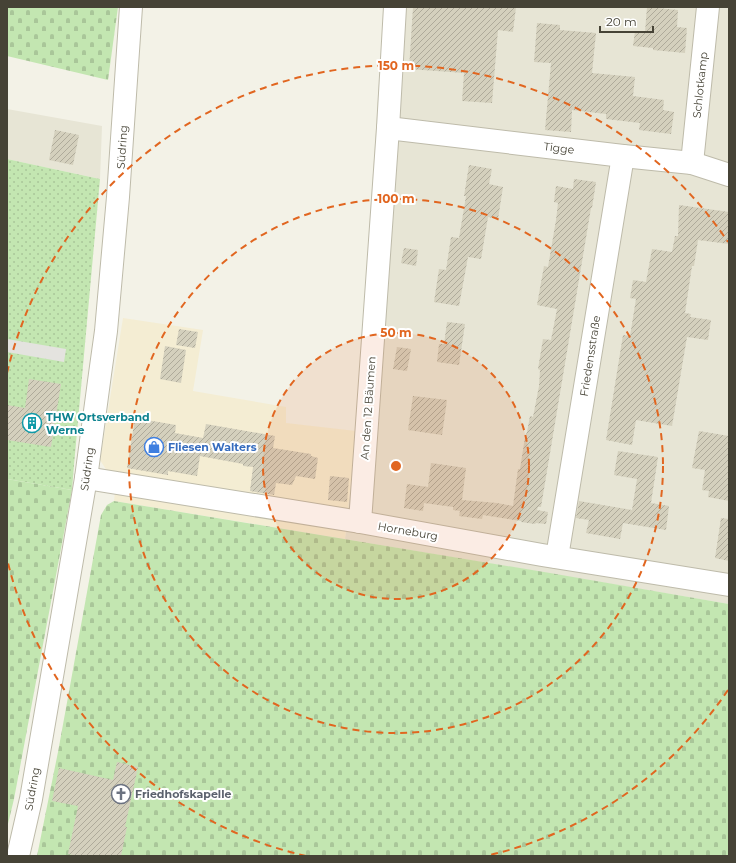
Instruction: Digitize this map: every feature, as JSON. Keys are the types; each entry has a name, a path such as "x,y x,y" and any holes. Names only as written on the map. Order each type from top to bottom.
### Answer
{"street":[{"name":"Südring","path":"18,856 31,800 86,478 106,331 119,189 131,7"},
{"name":"An den 12 Bäumen","path":"360,522 396,7"},
{"name":"Schlotkamp","path":"692,163 708,7"},
{"name":"Tigge","path":"388,128 692,163 729,175"},
{"name":"Friedensstraße","path":"557,557 623,156"},
{"name":"Horneburg","path":"86,478 360,522 557,557 729,585"}],"shaded area":[{"path":"384,7 729,7 729,604 345,539 356,431"},
{"path":"7,109 102,126 100,179 7,159"},
{"path":"123,318 203,330 193,391 286,407 286,423 356,431 345,539 114,501 117,474 107,471 100,460"},
{"path":"7,339 66,349 64,362 7,352"}],"green space":[{"path":"7,7 118,7 108,80 7,56"},
{"path":"7,159 100,179 72,490 7,479"},
{"path":"7,479 72,490 14,799 7,828"},
{"path":"114,501 729,604 729,856 37,856 58,752 101,515 107,505"}],"building":[{"path":"413,7 516,7 513,32 498,30 492,103 462,101 464,73 409,69"},
{"path":"647,7 678,10 677,27 687,28 685,53 653,50 653,48 633,46 635,31 645,32"},
{"path":"537,23 560,25 560,30 596,33 592,73 635,77 633,96 664,100 663,110 674,112 671,134 639,130 640,123 606,119 606,114 572,110 571,132 545,130 551,63 534,62"},
{"path":"55,130 79,135 73,165 49,160"},
{"path":"469,165 492,169 489,184 503,187 498,219 488,217 481,259 468,257 459,306 434,302 439,269 446,270 451,237 459,238 466,196 464,196"},
{"path":"574,179 596,182 541,507 538,507 537,510 548,512 546,524 521,522 483,515 482,519 459,516 460,511 453,510 453,507 424,503 423,511 404,508 407,484 428,487 431,463 466,468 462,500 513,506 518,469 520,469 525,437 530,416 533,417 539,386 540,370 538,369 543,339 551,340 557,309 537,305 544,266 548,267 556,220 558,203 554,202 556,186 573,189"},
{"path":"679,205 729,212 729,244 698,240 694,266 692,266 685,313 691,314 690,317 711,320 708,340 687,337 672,426 636,420 632,445 606,440 623,335 630,336 636,299 630,298 633,280 646,282 652,249 672,252 675,236 678,236"},
{"path":"404,248 418,250 416,266 401,263"},
{"path":"447,322 465,324 459,365 437,362 439,344 444,344"},
{"path":"179,329 198,332 195,348 176,345"},
{"path":"165,346 186,350 181,383 160,379"},
{"path":"397,347 411,349 407,371 393,369"},
{"name":"THW Ortsverband Werne","path":"29,379 61,384 51,447 7,440 7,405 25,408"},
{"path":"413,396 447,400 442,435 408,430"},
{"path":"135,418 176,425 175,433 203,438 206,424 275,436 273,448 311,454 311,456 318,458 315,479 296,476 292,485 276,483 274,495 250,491 253,467 200,456 197,476 168,471 168,475 127,468"},
{"path":"699,431 729,436 729,501 708,497 709,491 702,490 705,470 692,468"},
{"path":"618,451 658,457 651,503 669,506 666,530 623,523 620,539 586,533 589,520 576,518 579,501 632,510 637,479 614,475"},
{"path":"330,476 349,478 347,502 328,500"},
{"path":"721,518 729,519 729,561 715,558"},
{"name":"Friedhofskapelle","path":"117,762 138,767 125,827 127,827 121,856 77,856 68,854 78,806 52,801 59,768 113,780"}],"place":[{"name":"THW Ortsverband Werne","path":"32,423"},
{"name":"Fliesen Walters","path":"154,447"},
{"name":"Friedhofskapelle","path":"121,794"}]}
